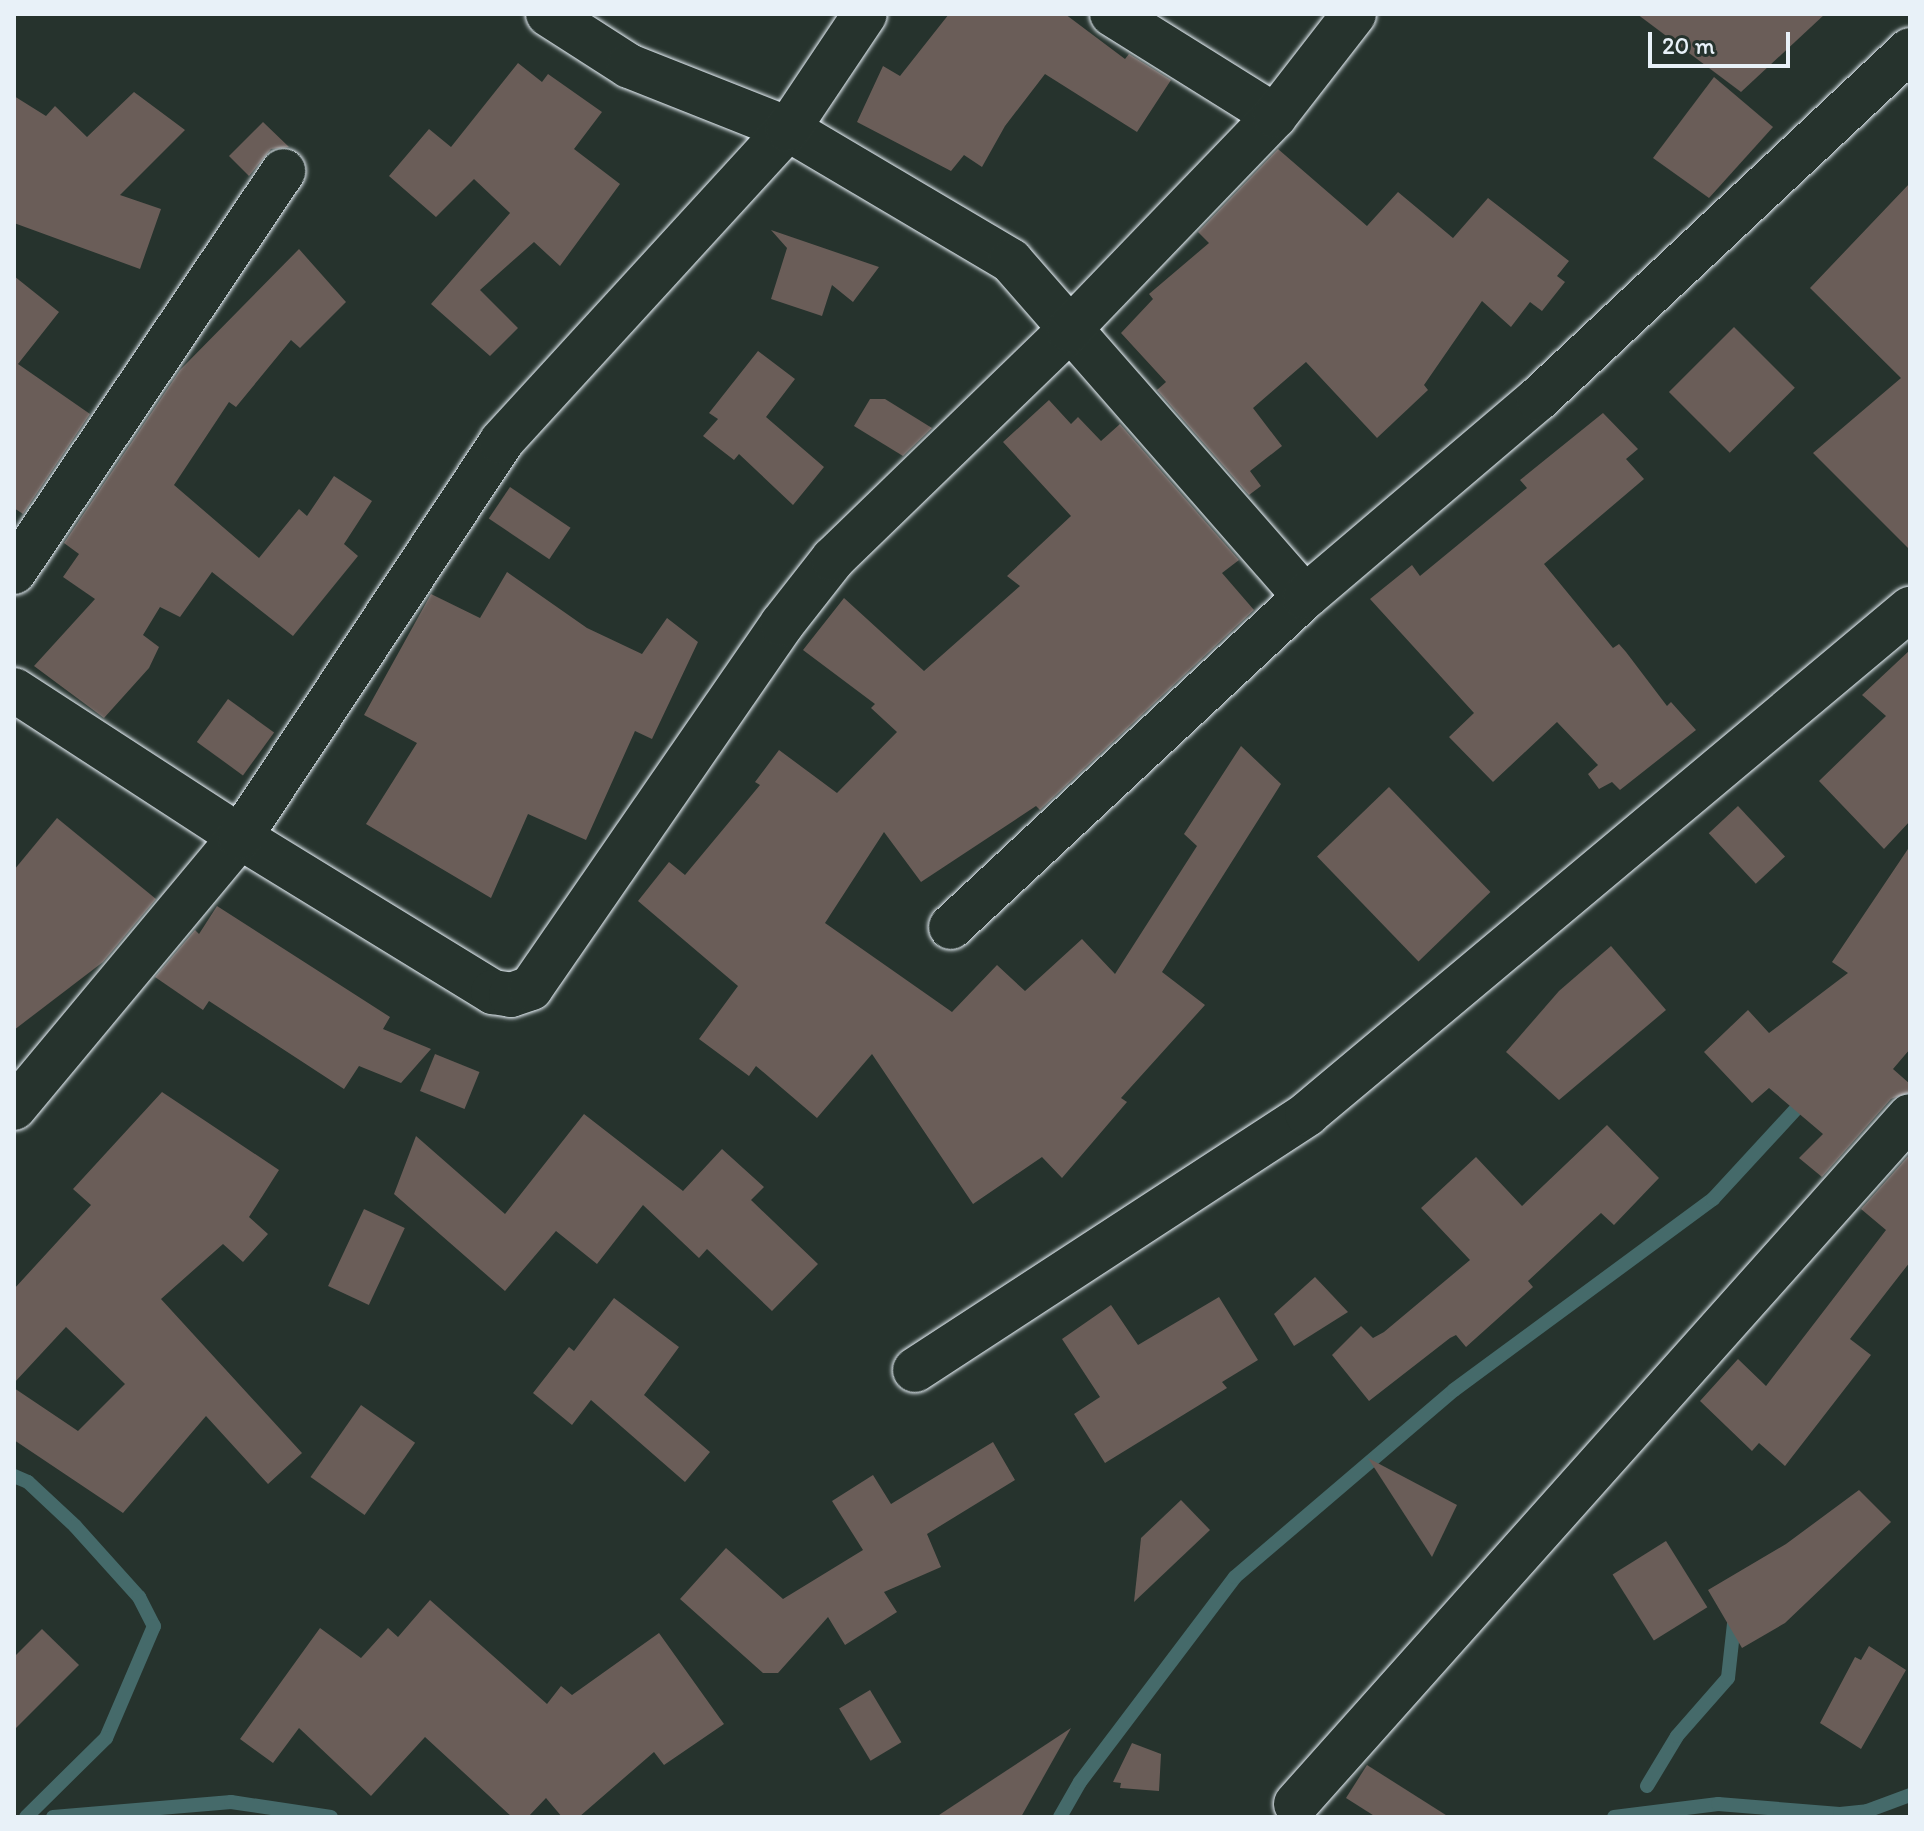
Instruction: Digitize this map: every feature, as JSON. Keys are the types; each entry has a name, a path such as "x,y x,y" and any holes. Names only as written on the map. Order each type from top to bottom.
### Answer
{"street":[{"path":"548,14 629,66 788,129 987,243 1011,261 1305,597"},
{"path":"14,1108 240,837 501,442 788,129 865,14"},
{"path":"1112,14 1275,116"},
{"path":"14,690 240,837 493,992 511,995 531,988 806,591 1069,330 1275,116 1354,14"},
{"path":"951,927 1305,597 1538,399 1910,50"},
{"path":"14,572 283,171"},
{"path":"915,1370 1307,1114 1910,609"},
{"path":"1296,1804 1910,1116"}],"building":[{"path":"949,14 1065,14 1125,59 1129,54 1171,80 1137,132 1045,74 1005,126 982,167 964,155 951,171 857,122 883,66 900,76"},
{"path":"1637,14 1825,14 1741,92"},
{"path":"518,63 542,82 548,74 602,112 574,149 620,184 560,266 534,242 480,290 518,328 490,356 431,304 510,213 474,179 436,217 389,176 429,129 451,147"},
{"path":"1714,77 1773,127 1709,198 1653,158"},
{"path":"134,92 185,130 120,195 161,209 140,269 14,223 14,96 46,116 55,106 87,137"},
{"path":"263,122 289,147 271,149 249,176 229,156"},
{"path":"1278,149 1367,226 1398,192 1453,238 1488,198 1569,261 1557,276 1565,282 1542,311 1530,302 1511,327 1482,301 1424,385 1428,390 1377,438 1306,362 1253,408 1282,446 1250,471 1261,486 1249,495 1157,390 1166,382 1121,333 1153,299 1149,294 1209,243 1198,232"},
{"path":"1910,183 1910,550 1813,453 1901,378 1810,288"},
{"path":"771,230 879,267 853,302 832,285 822,316 771,299 787,248"},
{"path":"299,249 346,302 300,348 291,340 236,407 229,402 174,485 259,558 299,509 307,516 334,476 372,501 344,544 358,556 293,636 212,572 180,617 160,607 143,635 159,647 149,668 104,718 34,666 95,599 63,577 79,554 64,543 180,370"},
{"path":"14,276 59,312 18,364 90,414 23,514 14,508"},
{"path":"1734,327 1795,388 1730,453 1669,392"},
{"path":"758,351 795,379 766,417 824,467 793,505 739,454 734,460 703,436 718,419 709,413"},
{"path":"870,399 885,399 932,428 903,456 854,426"},
{"path":"1049,400 1071,424 1078,417 1101,441 1120,424 1239,560 1222,573 1254,610 1040,810 1036,806 921,882 884,832 825,923 952,1012 997,965 1025,991 1082,939 1115,974 1197,846 1184,834 1241,746 1281,784 1162,972 1205,1005 1121,1098 1127,1102 1062,1178 1042,1157 973,1204 872,1054 817,1118 756,1066 749,1076 699,1039 738,986 638,901 669,862 685,875 760,785 755,782 779,750 837,793 897,732 871,708 875,704 803,650 844,598 924,671 1020,586 1007,576 1071,516 1003,442"},
{"path":"1603,413 1638,449 1626,459 1644,479 1544,564 1613,648 1619,644 1667,706 1671,702 1696,730 1620,790 1612,782 1599,789 1588,774 1598,765 1557,722 1493,782 1449,737 1474,713 1370,599 1412,565 1420,576 1527,488 1520,480"},
{"path":"510,487 571,528 549,559 489,519"},
{"path":"507,572 587,628 642,654 667,618 698,642 652,739 635,731 586,840 528,814 491,898 366,824 417,743 364,715 431,594 480,618"},
{"path":"1910,650 1910,821 1884,849 1819,781 1886,716 1862,695"},
{"path":"228,699 274,733 243,775 197,742"},
{"path":"1389,787 1490,892 1418,961 1317,856"},
{"path":"1738,806 1785,856 1756,884 1709,833"},
{"path":"57,818 156,899 103,962 14,1030 14,870"},
{"path":"1910,846 1910,1049 1893,1069 1910,1084 1910,1092 1891,1099 1822,1177 1799,1158 1823,1134 1769,1088 1752,1103 1704,1052 1748,1010 1769,1033 1848,973 1832,962"},
{"path":"217,906 390,1017 383,1029 431,1049 401,1083 359,1066 344,1089 209,1001 203,1010 155,977 195,930 199,934"},
{"path":"1611,946 1666,1010 1559,1100 1506,1052 1559,991"},
{"path":"435,1054 480,1072 465,1109 420,1091"},
{"path":"162,1092 279,1170 249,1217 268,1234 243,1262 223,1244 161,1299 302,1453 268,1484 206,1416 123,1513 14,1440 14,1388 78,1431 125,1384 66,1327 14,1383 14,1289 91,1205 73,1189"},
{"path":"584,1114 683,1191 722,1149 764,1187 751,1200 818,1264 772,1311 707,1249 699,1258 643,1205 597,1264 556,1231 505,1291 394,1194 416,1136 505,1214"},
{"path":"1607,1125 1659,1178 1614,1225 1601,1213 1528,1281 1533,1287 1466,1347 1456,1335 1450,1338 1369,1401 1332,1355 1361,1326 1373,1338 1384,1332 1470,1260 1421,1208 1476,1157 1522,1206"},
{"path":"1910,1154 1910,1262 1850,1339 1871,1355 1785,1466 1759,1443 1752,1451 1700,1401 1738,1359 1766,1386 1886,1230 1861,1209"},
{"path":"364,1209 405,1228 369,1305 328,1286"},
{"path":"1315,1277 1348,1312 1294,1346 1274,1314"},
{"path":"1219,1297 1258,1360 1222,1382 1227,1388 1105,1463 1074,1414 1100,1397 1062,1339 1111,1305 1138,1345"},
{"path":"614,1298 679,1347 644,1395 710,1452 685,1482 591,1400 572,1425 533,1393 569,1347 574,1351"},
{"path":"361,1405 415,1443 365,1515 311,1477"},
{"path":"993,1442 1015,1480 927,1534 941,1567 884,1592 897,1612 845,1645 828,1617 778,1673 763,1673 680,1599 726,1548 783,1599 863,1550 832,1501 873,1475 891,1504"},
{"path":"1368,1458 1457,1505 1432,1557"},
{"path":"1859,1490 1891,1522 1785,1623 1742,1648 1708,1590 1786,1544"},
{"path":"1181,1500 1210,1530 1134,1602 1141,1538"},
{"path":"1666,1541 1707,1607 1654,1641 1613,1574"},
{"path":"430,1600 547,1704 561,1686 572,1695 659,1633 724,1724 664,1765 654,1752 579,1817 562,1817 546,1798 528,1817 512,1817 425,1737 371,1796 299,1728 273,1763 240,1739 320,1628 361,1658 388,1628 398,1637"},
{"path":"42,1629 79,1665 14,1730 14,1657"},
{"path":"1869,1646 1906,1670 1861,1749 1820,1723 1855,1657 1861,1660"},
{"path":"870,1690 901,1742 871,1761 839,1709"},
{"path":"1071,1728 1021,1817 936,1817"},
{"path":"1132,1743 1161,1754 1159,1791 1120,1788 1121,1783 1113,1782"},
{"path":"1367,1765 1449,1817 1376,1817 1346,1798"}],"waterway":[{"path":"1060,1817 1080,1782 1235,1577 1454,1390 1713,1199 1808,1096"},
{"path":"14,1476 28,1482 75,1526 139,1597 154,1626 106,1738 26,1817"},
{"path":"1647,1786 1677,1736 1728,1678 1735,1615"},
{"path":"1614,1817 1718,1804 1840,1814 1867,1811 1910,1795"},
{"path":"53,1817 231,1802 331,1817"}]}
